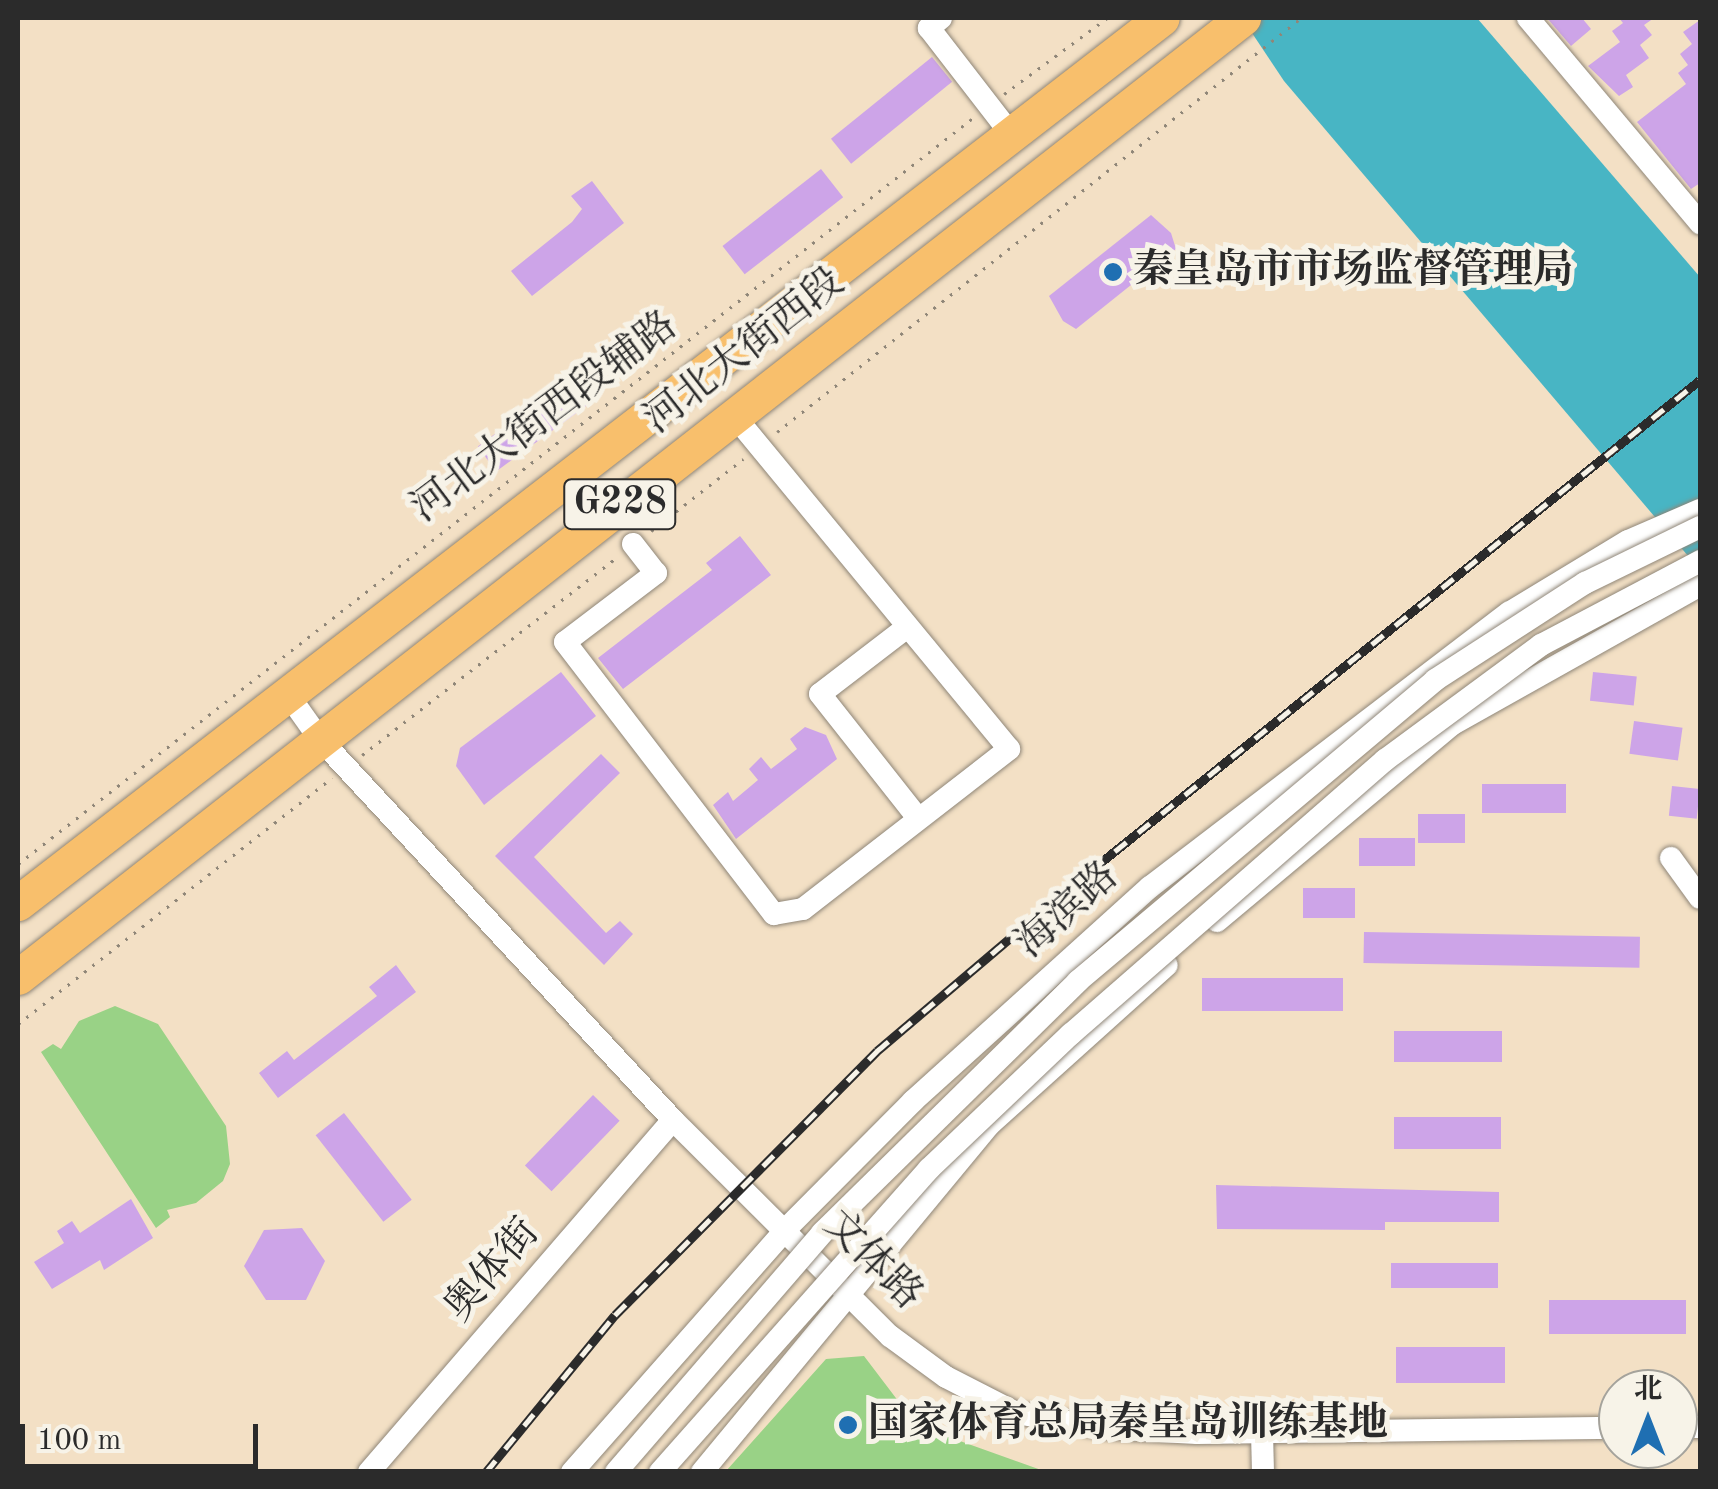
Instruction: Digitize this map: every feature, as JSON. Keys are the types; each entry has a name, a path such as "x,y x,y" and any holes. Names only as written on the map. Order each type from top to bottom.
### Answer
{"highway":[{"name":"河北大街西段","path":"18,903 1162,18"},
{"name":"河北大街西段","path":"18,977 1233,25"}],"street":[{"path":"941,18 929,28 1011,134"},
{"path":"1528,18 1700,224"},
{"path":"634,544 656,573 565,642 774,914 803,909 1009,749 734,415"},
{"name":"海滨路","path":"572,1472 787,1228 913,1101 1150,887 1508,613 1628,541 1700,510"},
{"name":"海滨路","path":"616,1472 822,1233 1078,981 1436,680 1584,583 1700,526"},
{"path":"660,1472 928,1169 1071,1034 1385,760 1541,645 1700,561"},
{"path":"702,1472 989,1125 1194,940 1450,725 1662,601 1700,585"},
{"path":"906,628 820,694 917,818"},
{"name":"文体路","path":"287,693 320,738 673,1120 787,1228 890,1336 946,1377 1016,1413 1102,1428 1262,1432 1598,1428"},
{"path":"1671,858 1700,898"},
{"name":"奥体街","path":"370,1472 673,1120"},
{"path":"1262,1432 1263,1472"}],"path":[{"name":"河北大街西段辅路","path":"18,864 988,106 1107,18"},
{"path":"1250,58 1301,18"}],"green space":[{"path":"115,1006 158,1024 226,1126 230,1164 223,1181 196,1203 167,1210 170,1217 156,1228 41,1052 53,1044 61,1049 79,1021"},
{"name":"国家体育总局秦皇岛训练基地","path":"864,1356 905,1410 960,1441 1044,1471 726,1471 826,1359"}],"water":[{"path":"1242,18 1477,18 1700,277 1700,570 1284,81"}],"building":[{"path":"1547,18 1582,18 1591,29 1571,46"},
{"path":"1619,18 1654,18 1644,25 1652,35 1640,45 1649,58 1626,75 1633,87 1619,96 1588,66 1620,42 1612,31 1623,23"},
{"path":"1700,20 1700,183 1691,189 1637,122 1686,84 1678,73 1688,65 1680,54 1692,44 1683,32"},
{"path":"932,57 952,82 851,164 831,139"},
{"path":"821,169 843,197 745,274 722,246"},
{"path":"592,181 624,223 532,296 511,271 572,222 582,209 571,196"},
{"name":"秦皇岛市市场监督管理局","path":"1151,215 1171,233 1176,249 1076,329 1063,321 1049,296"},
{"path":"583,370 601,395 496,471 478,446"},
{"path":"740,536 771,575 623,689 598,658 712,570 706,563"},
{"path":"561,672 596,716 484,805 456,766 460,748"},
{"path":"1593,672 1637,677 1634,705 1590,701"},
{"path":"1634,721 1683,728 1678,760 1629,754"},
{"path":"805,727 826,735 837,759 736,839 713,805 728,792 733,801 758,780 749,769 761,757 771,769 797,749 790,739"},
{"path":"601,754 620,773 534,857 606,933 620,921 633,934 604,965 495,856"},
{"path":"1482,784 1566,784 1566,813 1482,813"},
{"path":"1672,786 1700,789 1697,819 1669,816"},
{"path":"1418,814 1465,814 1465,843 1418,843"},
{"path":"1359,838 1415,838 1415,866 1359,866"},
{"path":"1303,888 1355,888 1355,918 1303,918"},
{"path":"1364,932 1640,937 1639,968 1363,963"},
{"path":"396,965 416,992 278,1098 259,1073 287,1051 294,1060 377,996 369,987"},
{"path":"1202,978 1343,978 1343,1011 1202,1011"},
{"path":"1394,1031 1502,1031 1502,1062 1394,1062"},
{"path":"593,1095 620,1121 552,1191 525,1165"},
{"path":"344,1113 412,1200 383,1222 316,1135"},
{"path":"1394,1117 1501,1117 1501,1149 1394,1149"},
{"path":"1216,1185 1499,1192 1499,1222 1385,1222 1385,1230 1217,1229"},
{"path":"131,1199 153,1238 104,1270 100,1260 52,1289 34,1262 64,1243 57,1231 72,1221 80,1233"},
{"path":"302,1228 325,1261 306,1300 266,1300 244,1266 264,1230"},
{"path":"1391,1263 1498,1263 1498,1288 1391,1288"},
{"path":"1549,1300 1686,1300 1686,1334 1549,1334"},
{"path":"1396,1347 1505,1347 1505,1383 1396,1383"}],"railway":[{"path":"486,1472 615,1315 877,1051 1068,889 1700,380"}],"place":[{"name":"秦皇岛市市场监督管理局","path":"1113,272"},
{"name":"国家体育总局秦皇岛训练基地","path":"848,1425"}]}
